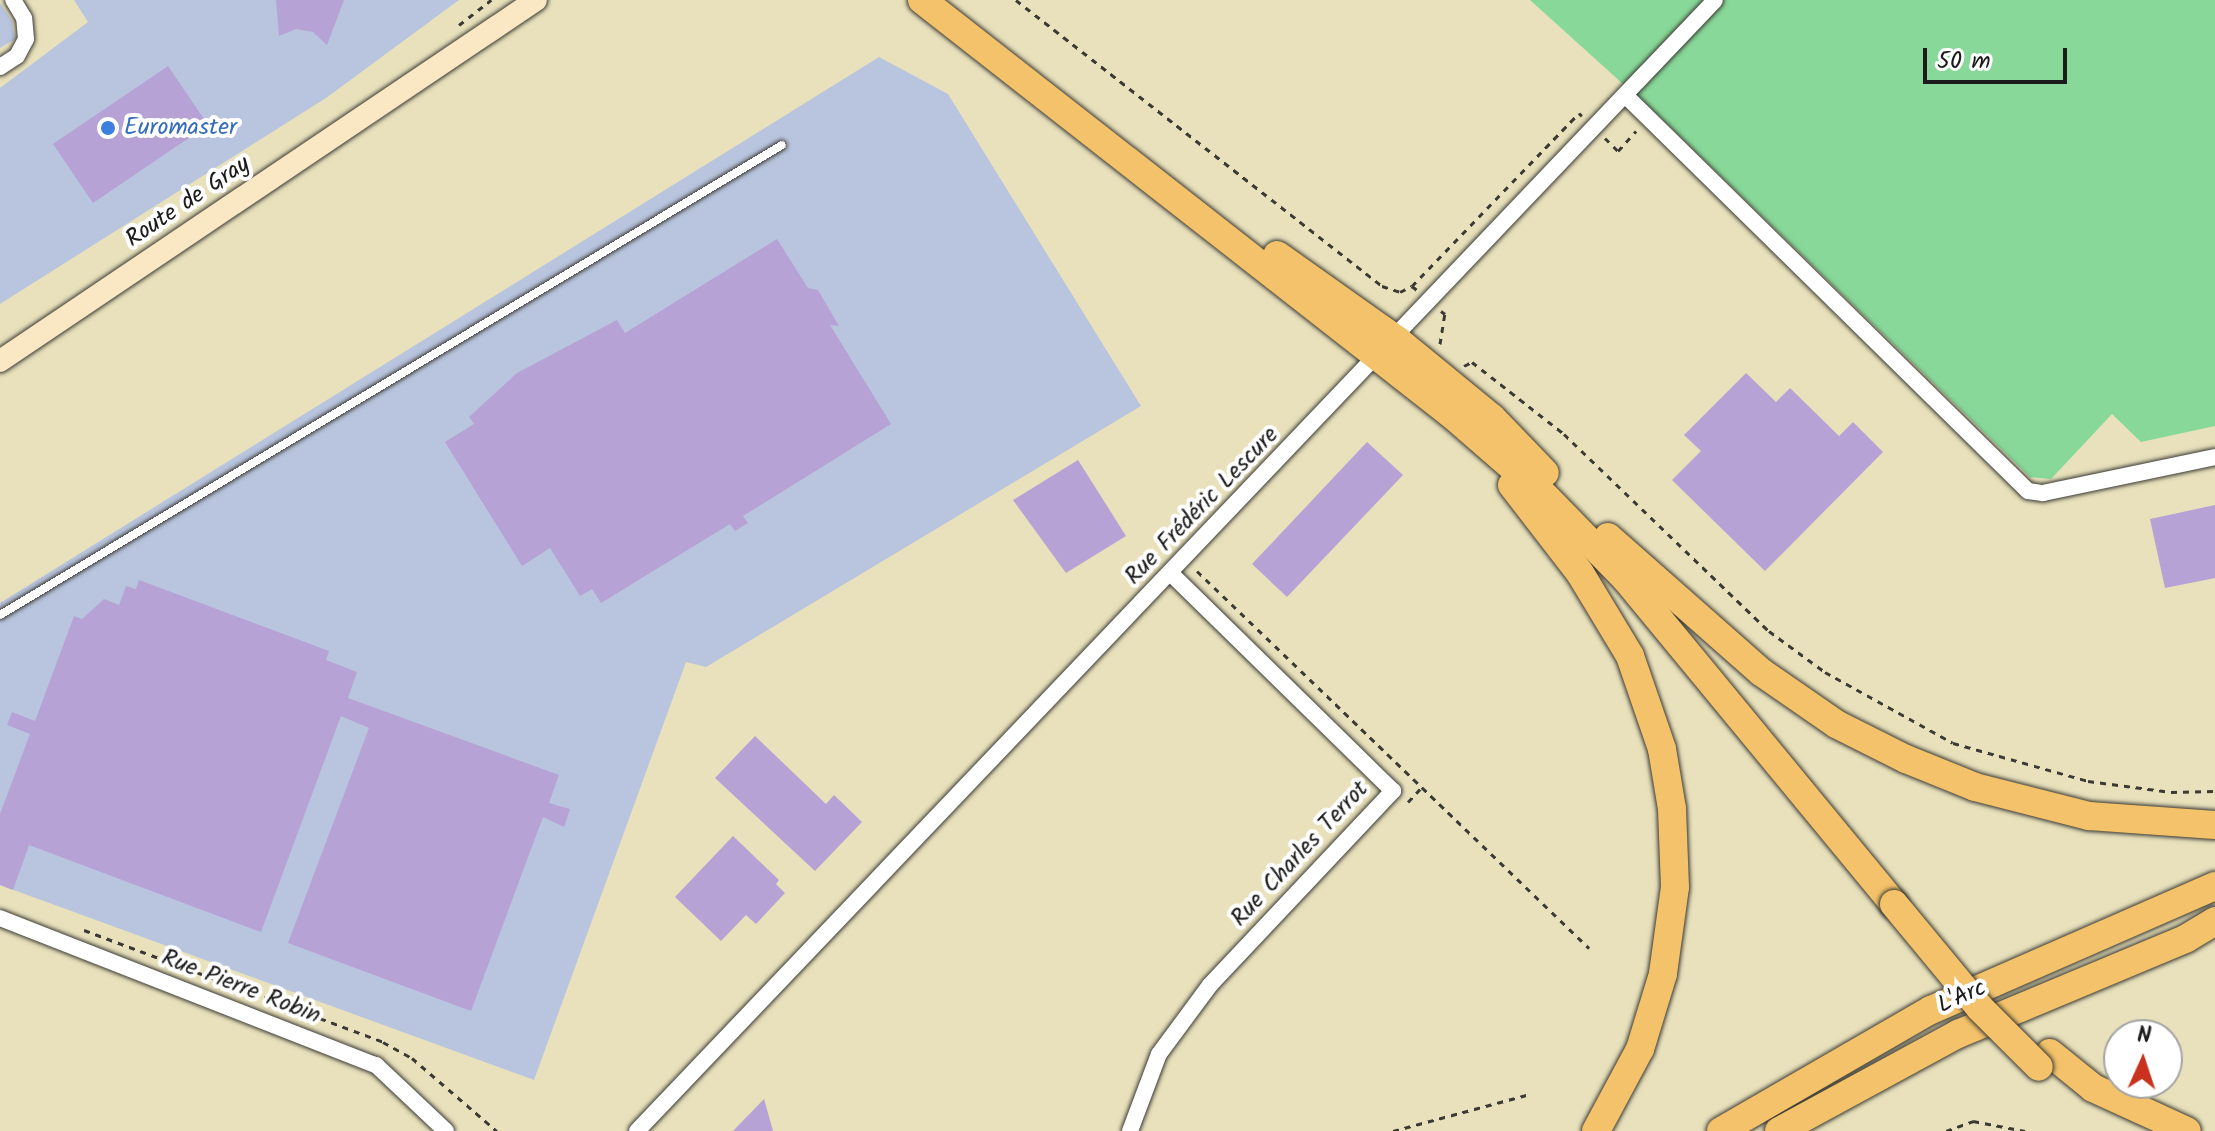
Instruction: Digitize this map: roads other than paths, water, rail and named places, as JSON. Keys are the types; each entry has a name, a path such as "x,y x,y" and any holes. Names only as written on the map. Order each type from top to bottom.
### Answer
{"highway":[{"path":"922,0 1263,265 1290,278 1386,347"},
{"path":"951,0 1259,242 1460,407 1761,672 1836,724 1906,759 1975,787 2089,816 2215,825"},
{"path":"1460,407 1626,579 1900,900 1980,984 2076,1097 2140,1131"},
{"path":"1460,407 1599,601 1641,682 1666,769 1676,868 1663,974 1640,1049 1596,1131"},
{"path":"1602,531 1900,900"},
{"name":"L'Arc","path":"1721,1131 1931,1010 2215,886"},
{"name":"L'Arc","path":"1779,1131 1958,1034 2212,924"},
{"path":"2044,1060 2093,1088 2187,1131"}],"main road":[{"name":"Route de Gray","path":"405,86 510,0"},
{"name":"Route de Gray","path":"0,361 536,0"}],"street":[{"path":"0,67 17,56 26,39 24,18 13,0"},
{"name":"Rue Frédéric Lescure","path":"637,1131 1715,0"},
{"path":"1625,95 2028,491 2043,493 2215,457"},
{"name":"Rue Charles Terrot","path":"1130,1131 1159,1054 1210,985 1393,791 1170,573"},
{"name":"Rue Pierre Robin","path":"0,918 376,1065 446,1131"}],"lane":[{"path":"0,615 782,145"}],"place":[{"name":"Euromaster","path":"108,128"}]}
